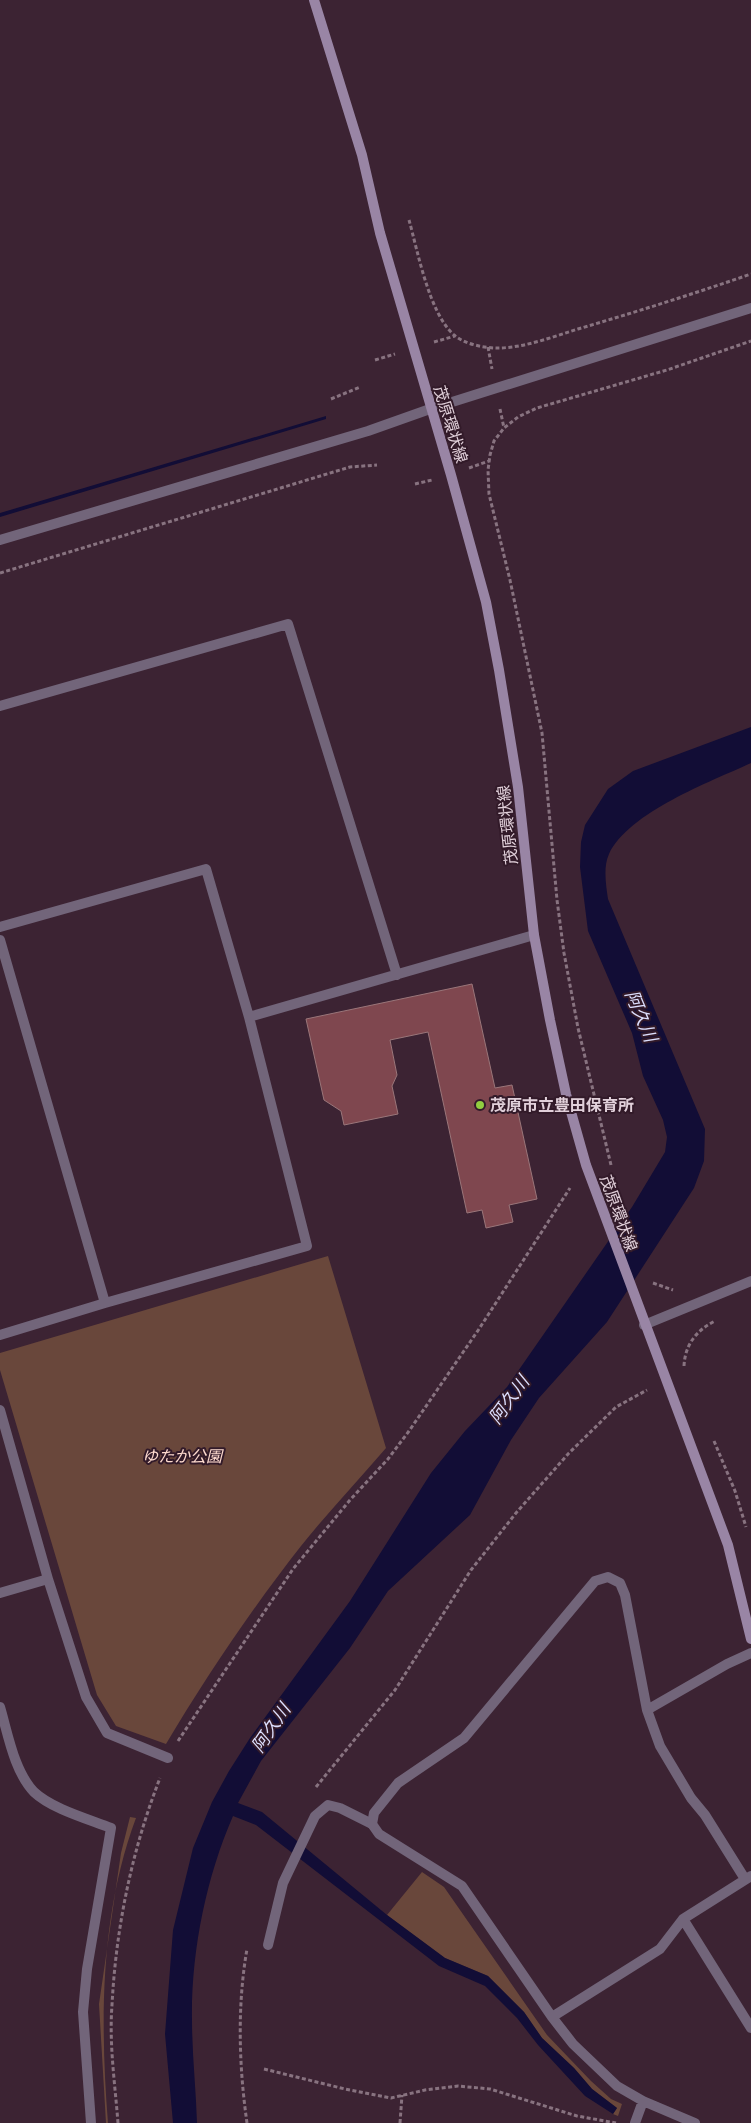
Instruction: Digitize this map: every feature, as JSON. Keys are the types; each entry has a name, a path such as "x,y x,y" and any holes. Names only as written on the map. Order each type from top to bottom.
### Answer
{"main road":[{"name":"茂原環状線","path":"314,0 362,155 380,233 486,602 518,787 534,935 552,1030 586,1165 644,1325 705,1479 748,1606 751,1638"}],"street":[{"path":"0,540 368,431 430,409 751,308"},
{"path":"0,706 288,624 397,975"},
{"path":"0,927 206,869 249,1017 307,1246 0,1335"},
{"path":"249,1017 534,935"},
{"path":"0,940 105,1303"},
{"path":"644,1325 751,1281"},
{"path":"0,1410 48,1579 86,1697 107,1733 168,1758"},
{"path":"372,1824 374,1813 398,1783 464,1738 595,1581 608,1577 620,1583 625,1596 647,1710 660,1746 690,1798 705,1815 748,1878 683,1919 660,1949 552,2018"},
{"path":"0,1593 48,1579"},
{"path":"647,1710 751,1652"},
{"path":"0,1707 18,1766 25,1780 35,1793 60,1808 110,1828 86,1969 83,2012 91,2123"},
{"path":"268,1946 284,1883 316,1816 328,1805 340,1808 372,1824 379,1834 462,1886 552,2018 573,2044 617,2086 643,2101 695,2123"},
{"path":"683,1919 751,2028"},
{"path":"635,2123 643,2101"}],"path":[{"path":"408,220 432,300 441,321 455,336 475,345 496,348 527,344 657,306 751,274"},
{"path":"614,1174 605,1147 578,1028 564,953 557,900 542,733 490,494 490,455 494,441 504,428 518,417 537,408 667,370 751,341"},
{"path":"331,399 360,387"},
{"path":"0,573 350,467 377,465"},
{"path":"118,2123 111,2006 116,1956 127,1885 143,1821 168,1758 188,1723 294,1569 350,1500 388,1459 409,1431 508,1285 570,1188"},
{"path":"648,1277 651,1282 660,1286 680,1291"},
{"path":"312,1792 395,1690 471,1570 516,1513 569,1453 616,1407 643,1392 686,1374 684,1364 693,1337 703,1327 723,1317"},
{"path":"712,1438 735,1491 748,1535"},
{"path":"247,2123 241,2064 241,2019 244,1968 249,1941"},
{"path":"264,2069 391,2098 458,2086 490,2089 577,2116 619,2123"},
{"path":"400,2123 402,2095"}],"green space":[{"name":"ゆたか公園","path":"328,1256 386,1448 301,1546 265,1593 197,1693 166,1744 116,1726 97,1695 0,1370 0,1353"},
{"path":"130,1817 136,1818 124,1855 115,1892 121,1853"},
{"path":"422,1872 444,1887 547,2035 591,2081 611,2099 622,2104 618,2116 613,2114 617,2108 592,2089 574,2068 542,2038 524,2012 488,1976 445,1958 387,1915"},
{"path":"108,1941 104,2007 105,2085 108,2123 106,2123 99,2004"}],"water":[{"path":"326,416 326,419 0,517 0,513"},
{"name":"阿久川","path":"751,727 751,763 693,789 652,812 619,839 609,854 606,865 608,899 705,1129 704,1161 694,1188 607,1322 539,1398 511,1440 470,1515 388,1591 350,1648 261,1761 238,1803 262,1812 387,1915 445,1958 488,1976 524,2012 542,2038 574,2068 592,2089 617,2108 613,2114 585,2096 538,2045 517,2018 485,1986 439,1966 256,1825 233,1816 215,1864 197,1942 192,1994 192,2033 197,2123 173,2123 165,2034 173,1930 193,1848 212,1802 250,1738 350,1601 431,1473 465,1431 507,1387 632,1207 665,1152 667,1137 663,1120 643,1076 632,1033 588,931 580,867 581,842 585,825 608,789 633,771"}],"building":[{"name":"茂原市立豊田保育所","path":"472,984 495,1088 512,1085 537,1199 509,1205 513,1222 486,1228 482,1210 467,1213 428,1032 390,1040 397,1075 392,1086 398,1114 344,1125 341,1111 324,1100 306,1019"}],"place":[{"name":"茂原市立豊田保育所","path":"480,1105"}]}
